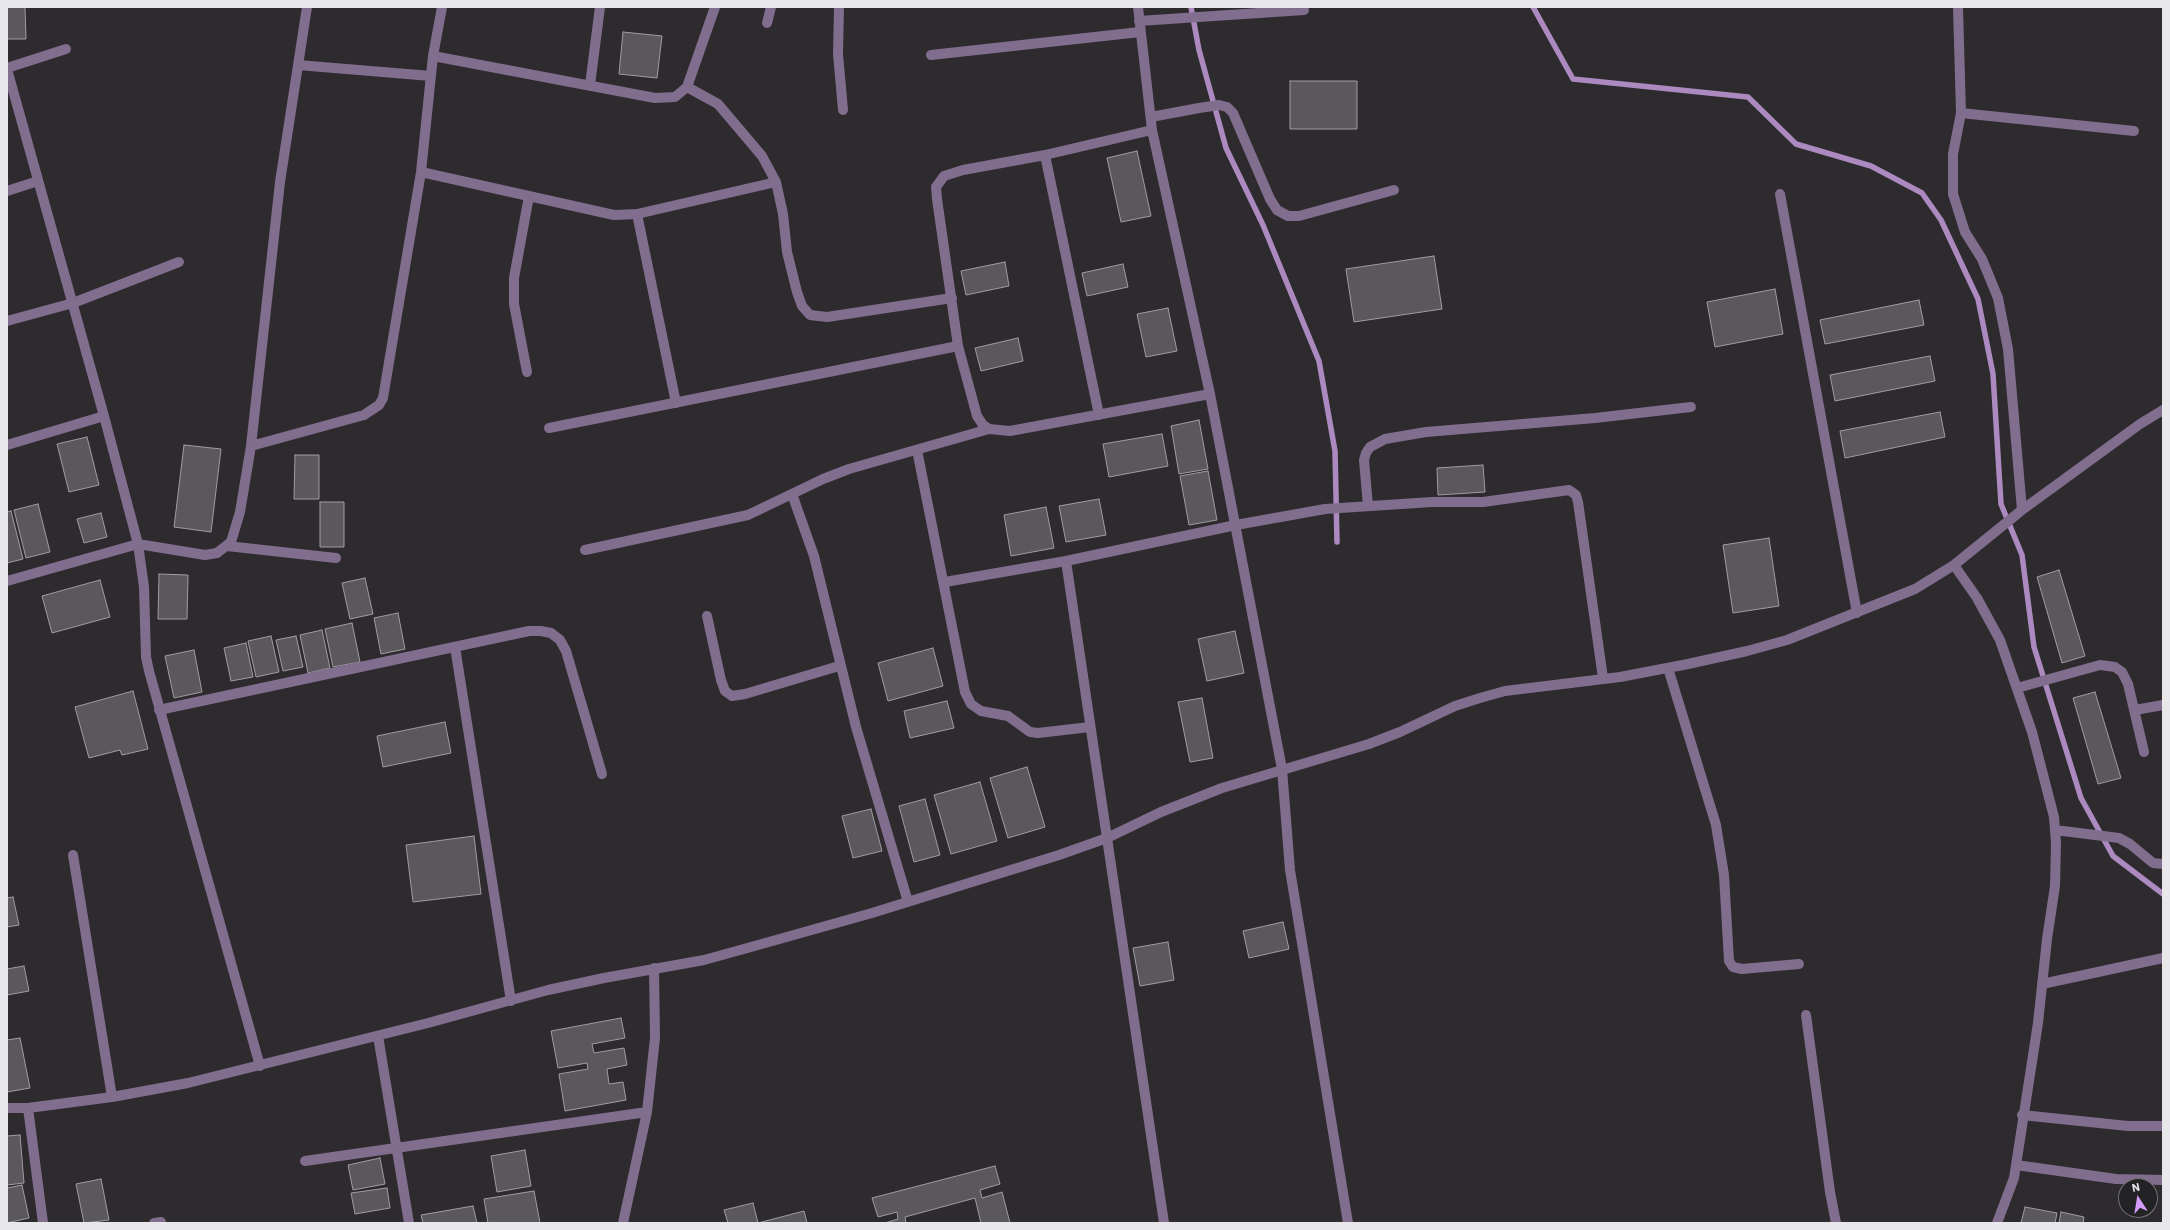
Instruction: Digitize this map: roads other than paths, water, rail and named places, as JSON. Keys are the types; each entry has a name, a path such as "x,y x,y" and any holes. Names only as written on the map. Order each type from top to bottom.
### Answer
{"street":[{"path":"7,581 138,544 205,554 217,553 231,542 240,512 251,446 280,182 307,7 298,7"},
{"path":"251,446 350,420 364,415 379,405 386,387 394,326 421,172 433,56 442,7"},
{"path":"590,85 600,7"},
{"path":"433,56 655,98 675,97 687,87 715,7"},
{"path":"767,23 771,7"},
{"path":"839,7 838,54 843,110"},
{"path":"1138,7 1152,130 1210,394 1282,769 1290,870 1348,1223"},
{"path":"1958,7 1961,113 1953,154 1953,194 1965,232 1982,259 1998,298 2008,349 2019,513"},
{"path":"1139,21 1304,10"},
{"path":"931,55 1140,32"},
{"path":"66,49 7,69 73,303 138,544 144,587 146,657 260,1066"},
{"path":"298,65 431,76"},
{"path":"687,87 718,104 737,124 762,156 776,182 783,214 787,252 797,292 802,306 810,315 827,317 952,298"},
{"path":"1151,117 1220,105 1227,107 1233,113 1270,199 1277,210 1288,216 1299,216 1394,190"},
{"path":"1961,113 2134,131"},
{"path":"989,429 983,425 977,416 958,346 936,187 944,176 963,170 1044,156 1152,130"},
{"path":"1044,156 1099,415"},
{"path":"421,172 614,215 637,214 776,182"},
{"path":"7,191 38,181"},
{"path":"1780,194 1857,613"},
{"path":"527,372 514,304 514,278 529,196"},
{"path":"637,214 676,403"},
{"path":"7,321 73,303 179,262"},
{"path":"548,428 958,346"},
{"path":"585,550 740,517 770,506 822,479 849,469 989,429 1010,431 1210,394"},
{"path":"1368,506 1364,460 1370,447 1385,439 1426,432 1595,418 1691,407"},
{"path":"7,1108 28,1108 112,1097 188,1084 604,978 704,960 908,902 1059,855 1107,838 1161,812 1222,788 1369,744 1400,732 1455,706 1480,698 1505,691 1668,668 1747,651 1787,640 1915,589 1954,565 2019,513 2140,424 2163,410"},
{"path":"7,445 104,416"},
{"path":"916,450 945,582 966,692 971,704 981,710 1008,716 1034,732 1048,733 1090,727"},
{"path":"945,582 1066,561 1236,524 1325,509 1350,506 1432,502 1484,502 1557,490 1573,491 1578,502 1603,678"},
{"path":"792,494 814,556 839,666 908,902"},
{"path":"227,546 336,558"},
{"path":"1066,561 1164,1223"},
{"path":"1954,565 1977,598 2000,640 2036,747 2054,817 2055,830 2055,886 2038,1023 2022,1115 2014,1178 1997,1223"},
{"path":"707,616 720,680 725,691 732,696 745,694 839,666"},
{"path":"160,710 529,631 541,631 551,633 560,640 566,650 602,774"},
{"path":"455,647 511,1001"},
{"path":"2017,688 2100,665 2115,666 2122,672 2128,684 2144,752"},
{"path":"1668,668 1716,825 1724,882 1729,961 1733,967 1742,969 1799,964"},
{"path":"2135,710 2163,705"},
{"path":"2055,830 2111,837 2130,844 2153,863 2163,864"},
{"path":"73,856 112,1097"},
{"path":"2042,984 2163,958"},
{"path":"623,1223 647,1112 655,1038 654,968"},
{"path":"1806,1015 1830,1192 1836,1223"},
{"path":"378,1036 409,1223"},
{"path":"28,1108 43,1223"},
{"path":"305,1161 647,1112"},
{"path":"2022,1115 2128,1126 2163,1126"},
{"path":"2016,1165 2116,1179 2163,1180"}],"waterway":[{"path":"1191,7 1199,50 1226,148 1263,225 1319,361 1335,451 1337,542"},
{"path":"1533,7 1573,79 1748,97 1796,144 1871,166 1922,193 1941,220 1978,299 1993,374 2001,504 2022,555 2034,647 2081,798 2113,856 2163,894"}]}
